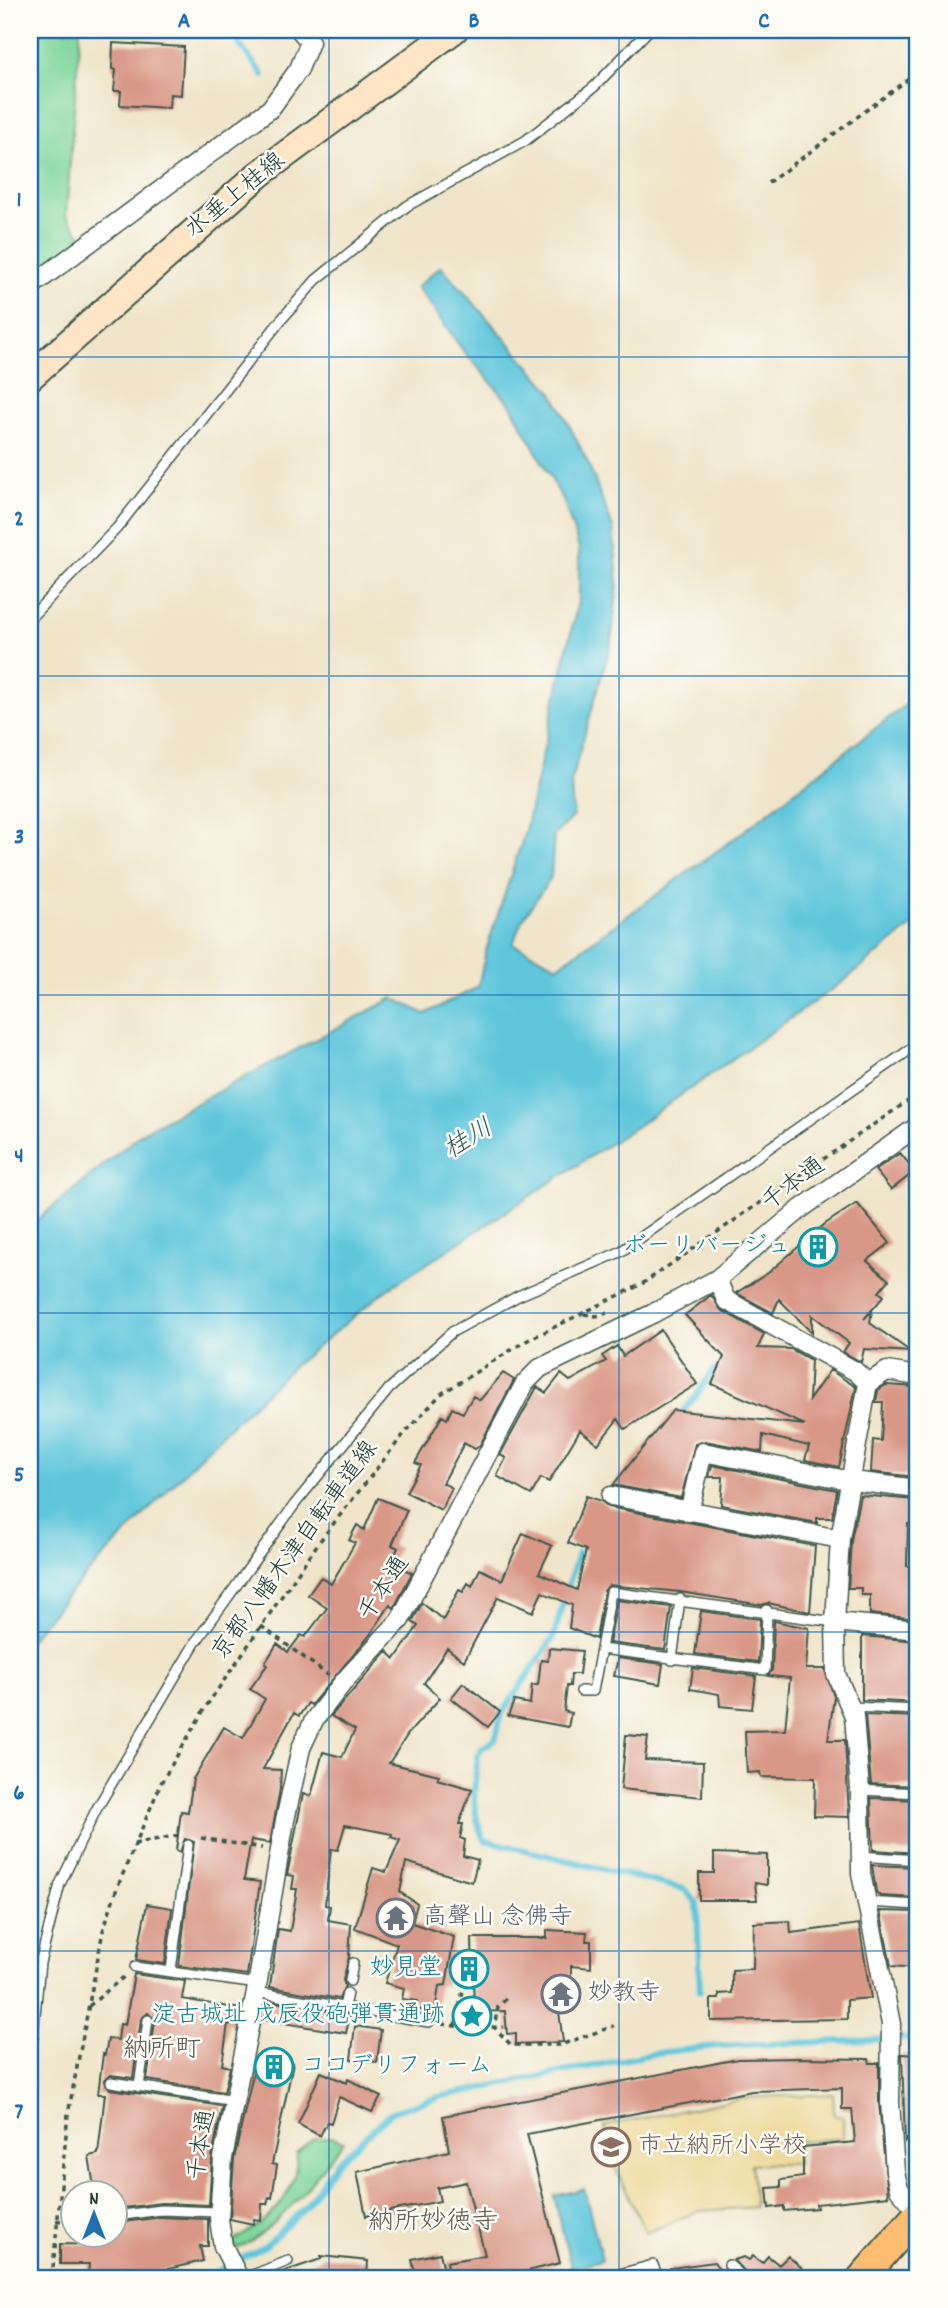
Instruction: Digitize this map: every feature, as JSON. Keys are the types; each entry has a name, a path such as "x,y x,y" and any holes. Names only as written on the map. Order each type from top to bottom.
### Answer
{"main road":[{"name":"水垂上桂線","path":"30,377 148,269 258,175 447,32"},
{"path":"862,2278 918,2213"}],"street":[{"path":"30,287 270,109 299,69 310,42 300,30"},
{"name":"千本通","path":"241,2278 223,2246 218,2212 223,2158 257,1988 279,1850 301,1748 314,1720 341,1685 400,1620 526,1383 540,1368 717,1279 802,1208 918,1126"},
{"path":"717,1279 726,1300 855,1371 868,1383"},
{"path":"918,1376 887,1371 868,1383 840,1539 835,1622 836,1674 852,1707 860,1790 860,1856 891,2024 890,2102 895,2172 899,2189 918,2213"},
{"path":"689,1512 704,1451 852,1481 918,1489"},
{"path":"611,1496 840,1539"},
{"path":"835,1622 918,1630"}],"lane":[{"path":"30,618 117,528 281,320 316,280 407,206 525,141 594,87 649,30"},
{"path":"30,2065 40,1963 60,1884 96,1810 195,1643 295,1504 389,1390 452,1332 518,1296 620,1252 918,1044"},
{"path":"581,1691 593,1691 611,1592 767,1610 835,1622"},
{"path":"672,1660 680,1599"},
{"path":"601,1649 765,1670 767,1610"},
{"path":"852,1707 918,1710"},
{"path":"860,1790 918,1793"},
{"path":"171,1970 187,1840"},
{"path":"860,1856 918,1860"},
{"path":"867,1902 918,1905"},
{"path":"350,1981 353,1963"},
{"path":"135,1967 171,1970 429,2022"},
{"path":"344,2007 347,1993"},
{"path":"139,2087 148,2020"},
{"path":"111,2082 235,2101"},
{"path":"130,2214 161,2210 218,2212"},
{"path":"241,2278 288,2261"},
{"path":"604,2278 653,2265 658,2278"},
{"path":"729,2266 744,2278"}],"path":[{"path":"768,183 918,72"},
{"name":"京都八幡木津自転車道線","path":"52,2278 68,2115 87,2007 103,1931 134,1843 161,1783 205,1708 356,1493 404,1434 442,1394 524,1342 642,1284 918,1094"},
{"path":"261,1626 341,1685"},
{"path":"134,1843 173,1834 187,1840"},
{"path":"200,1838 279,1850"},
{"path":"87,2007 135,1967"},
{"path":"455,2026 463,1992"},
{"path":"494,2027 498,2007 506,1999"},
{"path":"440,2024 503,2027"},
{"path":"494,2027 511,2045 560,2045 614,2026"},
{"path":"56,2221 60,2221"}],"green space":[{"path":"30,30 80,30 66,216 83,238 30,274"},
{"path":"332,2137 344,2141 296,2201 269,2228 237,2249 232,2241 268,2217 286,2195 296,2169 297,2153 313,2139"}],"sand":[{"path":"833,2094 834,2115 843,2116 843,2138 797,2141 797,2164 751,2164 755,2207 698,2211 646,2233 609,2154 605,2126 743,2098"}],"water":[{"name":"桂川","path":"441,266 553,393 588,463 613,528 618,583 611,644 571,781 573,816 554,835 551,877 521,922 513,944 558,966 739,835 918,695 918,921 844,981 637,1126 385,1291 290,1369 206,1450 73,1589 30,1639 30,1226 144,1131 393,998 425,1014 478,987 486,951 524,835 579,597 579,548 564,502 511,405 462,349 417,287"},
{"path":"584,2189 602,2260 571,2267 554,2196"}],"building":[{"path":"113,43 184,47 181,95 170,94 169,108 120,105 121,91 114,91 116,70 112,69"},
{"path":"900,1153 915,1171 891,1190 875,1170"},
{"path":"857,1203 890,1243 867,1261 889,1280 879,1292 884,1296 864,1319 872,1311 870,1323 911,1352 864,1349 861,1362 843,1352 849,1343 812,1315 812,1333 779,1299 773,1313 736,1293 768,1273 825,1224"},
{"path":"711,1295 721,1310 764,1334 758,1348 791,1349 811,1360 809,1400 830,1370 856,1387 839,1467 805,1460 809,1446 763,1435 762,1452 705,1441 695,1444 681,1498 613,1485 673,1410 805,1425 712,1384 724,1357 685,1315"},
{"path":"661,1330 697,1384 625,1429 618,1419 598,1444 580,1430 549,1482 541,1478 531,1495 497,1476 506,1458 500,1455 537,1387 546,1393 561,1374 570,1381 606,1361 602,1356 617,1346 623,1356"},
{"path":"503,1373 514,1380 480,1445 475,1449 464,1443 443,1483 452,1488 441,1510 406,1492 421,1465 415,1463 442,1416 447,1419 452,1408 463,1413 473,1396 480,1400"},
{"path":"886,1385 918,1387 916,1477 871,1472 873,1440 881,1441 883,1402 876,1402 878,1390"},
{"path":"712,1465 837,1490 832,1518 817,1518 817,1523 721,1505 723,1477 709,1477"},
{"path":"860,1495 915,1500 915,1524 908,1524 907,1566 915,1566 918,1619 870,1614 870,1595 861,1595 861,1588 848,1588 851,1540"},
{"path":"586,1496 609,1507 815,1546 810,1612 768,1603 762,1605 680,1592 609,1585 604,1591 596,1639 569,1628 572,1605 542,1592 533,1612 498,1597 464,1661 447,1648 424,1683 440,1698 408,1734 389,1763 439,1775 437,1779 472,1789 459,1824 463,1824 460,1838 465,1840 463,1856 478,1860 472,1882 406,1862 400,1892 417,1904 412,1923 454,1937 446,1985 439,1986 435,2012 416,2009 417,2001 402,1999 404,1988 385,1983 397,1944 355,1928 373,1868 386,1872 400,1840 391,1837 392,1834 345,1825 338,1850 331,1849 325,1905 330,1906 328,1920 351,1924 349,1957 343,1980 345,1986 339,1999 270,1987 278,1929 290,1931 297,1889 292,1889 294,1876 287,1875 303,1794 311,1796 323,1752 342,1757 355,1730 331,1716 387,1651 395,1659 418,1626 412,1622 422,1603 443,1620 459,1590 463,1592 468,1583 472,1586 480,1569 502,1580 523,1533 552,1546 539,1573 577,1590 586,1550 568,1543"},
{"path":"378,1498 407,1510 392,1545 398,1548 391,1562 412,1573 394,1608 390,1605 370,1635 311,1705 308,1703 299,1716 294,1713 263,1769 281,1770 280,1789 270,1843 251,1840 244,1880 260,1882 247,1975 179,1966 194,1842 185,1839 180,1852 176,1851 181,1811 188,1812 193,1779 224,1727 243,1738 265,1699 250,1689 267,1665 265,1663 277,1644 288,1652 301,1635 305,1637 327,1608 308,1595 321,1577 331,1584 355,1543 349,1540 357,1525 364,1530"},
{"path":"617,1600 671,1607 665,1650 609,1643"},
{"path":"701,1611 760,1619 758,1662 695,1654"},
{"path":"774,1621 809,1628 806,1669 825,1669 834,1697 828,1740 845,1740 849,1817 814,1816 815,1778 761,1777 760,1772 747,1773 745,1731 785,1730 790,1678 768,1676 772,1670"},
{"path":"862,1636 918,1641 918,1703 862,1700"},
{"path":"549,1648 582,1651 579,1674 571,1674 570,1686 567,1686 564,1711 571,1713 568,1727 508,1716 514,1701 530,1704 532,1685 538,1685 541,1660 548,1661"},
{"path":"618,1658 663,1664 660,1684 614,1676"},
{"path":"693,1668 756,1676 752,1709 720,1706 719,1694 690,1689"},
{"path":"463,1683 500,1712 488,1727 451,1698"},
{"path":"865,1715 918,1717 918,1786 871,1784"},
{"path":"626,1735 648,1737 645,1760 703,1762 702,1797 621,1789"},
{"path":"871,1798 918,1800 918,1853 873,1850"},
{"path":"714,1853 767,1855 767,1885 755,1883 757,1900 699,1900 699,1873 714,1873"},
{"path":"872,1865 918,1867 918,1898 880,1896 876,1892"},
{"path":"147,1904 172,1908 165,1964 136,1960"},
{"path":"880,1911 918,1912 918,1968 891,1966"},
{"path":"790,1921 791,1933 859,1924 871,1998 847,2000 847,2019 711,2021 711,1999 719,1999 719,1994 732,1993 732,1970 753,1969 754,1923"},
{"path":"547,1930 587,1932 586,1941 591,1941 591,1968 571,1966 571,1996 557,1997 563,2042 516,2044 516,2033 507,2034 505,2011 474,2012 472,1938 547,1938"},
{"path":"134,1974 185,1981 182,1999 241,2009 238,2025 228,2024 222,2065 230,2067 224,2092 147,2080 155,2021 148,2013 141,2019 133,2078 111,2075 104,2080 110,2089 222,2106 212,2157 209,2205 161,2203 130,2207 130,2178 93,2178 89,2156 98,2154 105,2094 98,2094 103,2054 105,2055 108,2039 118,2040 120,2024 125,2025"},
{"path":"268,2001 350,2015 346,2033 265,2020"},
{"path":"355,2026 381,2030 377,2062 351,2059"},
{"path":"902,2054 918,2055 918,2125 905,2142"},
{"path":"257,2056 293,2063 272,2164 277,2165 272,2198 269,2197 267,2204 262,2204 261,2220 254,2219 253,2224 230,2219 234,2159"},
{"path":"738,2059 869,2059 870,2063 879,2063 879,2103 888,2196 816,2204 817,2208 784,2211 784,2206 769,2208 767,2188 781,2187 781,2180 803,2177 803,2147 855,2142 852,2109 842,2109 842,2088 752,2091 527,2134 560,2263 500,2278 450,2278 447,2262 485,2255 466,2182 437,2188 440,2201 366,2216 357,2172 449,2151 443,2116"},
{"path":"321,2072 347,2083 348,2079 381,2097 372,2112 339,2097 331,2123 327,2122 320,2136 298,2124"},
{"path":"161,2217 208,2219 208,2246 200,2246 203,2261 159,2271 160,2278 88,2278 89,2264 60,2264 60,2248 130,2248 130,2221"},
{"path":"440,2253 445,2275 416,2278 412,2259"},
{"path":"321,2256 368,2261 367,2278 274,2278 274,2275 321,2259"},
{"path":"753,2256 762,2263 768,2256 779,2265 788,2256 813,2278 751,2278 734,2260 744,2257 749,2260"},
{"path":"714,2262 722,2273 724,2270 734,2278 671,2278 670,2268"}],"waterway":[{"path":"239,44 263,75"},
{"path":"678,1417 714,1369"},
{"path":"578,1553 553,1638 501,1715 495,1740 482,1748 478,1755 474,1798 477,1818 484,1840 684,1889 697,1903 700,1991"},
{"path":"205,2278 265,2246 306,2206 335,2164 392,2112 438,2097 657,2053 715,2046 918,2038"}],"place":[{"name":"ボーリバージュ","path":"818,1247"},
{"name":"高聲山 念佛寺","path":"396,1918"},
{"name":"妙見堂","path":"469,1969"},
{"name":"妙教寺","path":"561,1994"},
{"name":"淀古城址 戊辰役砲弾貫通跡","path":"472,2016"},
{"name":"ココデリフォーム","path":"274,2067"},
{"name":"市立納所小学校","path":"611,2147"}],"district":[{"name":"納所町","path":"162,2050"},
{"name":"納所妙徳寺","path":"433,2222"}]}
